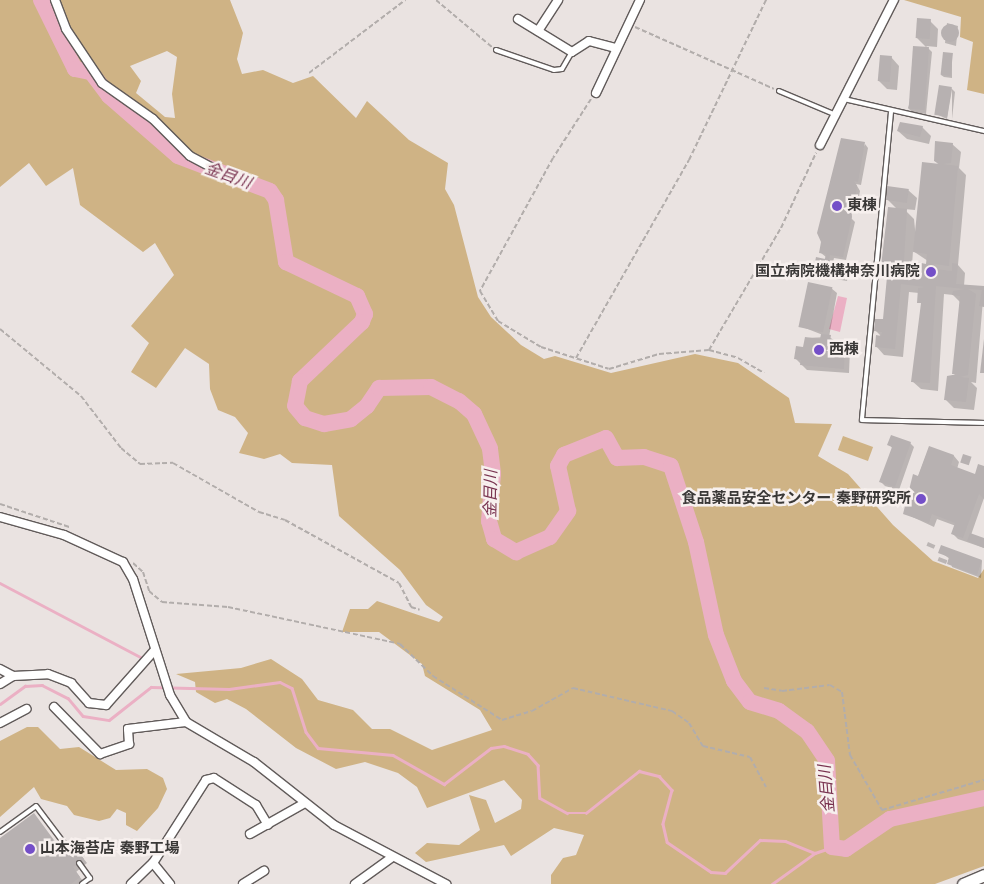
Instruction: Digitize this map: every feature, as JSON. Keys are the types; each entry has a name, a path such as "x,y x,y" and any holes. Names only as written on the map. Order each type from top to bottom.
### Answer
{"street":[{"path":"55,0 70,36 102,83 153,119 190,156 218,171"},
{"path":"538,31 558,0"},
{"path":"596,93 615,48 640,0"},
{"path":"820,145 894,0"},
{"path":"518,19 572,52 589,41 615,48"},
{"path":"0,518 64,535 123,562 133,579 154,650 170,695 186,722 203,736 231,746 305,802 391,858 446,884"},
{"path":"0,684 13,676 48,674 71,683 89,703 106,705 154,650"},
{"path":"0,669 13,676"},
{"path":"54,707 100,754 129,744 128,730 186,722"},
{"path":"0,723 26,709"},
{"path":"130,884 153,863 206,780 214,778 256,805 268,825"},
{"path":"250,834 305,802"},
{"path":"354,884 391,858"},
{"path":"153,863 170,884"},
{"path":"243,884 264,871"},
{"path":"963,884 984,875"}],"lane":[{"path":"496,50 554,70 562,69 572,52"},
{"path":"779,91 836,115"},
{"path":"844,99 891,112 984,130"},
{"path":"891,112 862,420 984,423"},
{"path":"0,832 36,806 67,847"},
{"path":"79,863 90,878 82,884"}],"path":[{"path":"309,74 405,0"},
{"path":"436,0 496,50"},
{"path":"576,358 690,160 731,70 766,0"},
{"path":"628,24 779,91"},
{"path":"596,93 553,158 480,291 498,321 541,347 609,369 659,354 709,350 738,358 764,373"},
{"path":"709,350 781,228 820,145"},
{"path":"0,329 81,396 121,448 140,464 173,463 259,512 285,520 399,583 411,607 420,610"},
{"path":"123,562 139,565 149,591 162,602 228,607 400,644 433,676 502,720 532,712 574,688 672,711 689,723 703,746 750,757 766,787"},
{"path":"764,688 782,691 830,685 842,692 850,755 882,810 984,780"}],"shaded area":[{"path":"0,0 230,0 243,33 237,59 242,74 263,70 293,83 313,76 356,118 367,101 409,140 448,163 445,189 454,205 478,297 491,317 521,345 544,359 555,356 611,373 695,354 738,363 789,398 795,423 832,424 818,456 848,474 893,525 933,561 978,578 984,569 984,866 935,884 551,884 551,875 563,858 576,855 584,835 554,828 511,856 504,845 426,862 415,853 427,843 459,845 480,830 469,795 486,800 495,823 521,809 522,800 504,780 427,808 417,787 398,773 365,762 336,769 296,748 246,709 227,699 215,703 196,692 195,682 176,674 241,668 271,659 302,679 318,700 353,710 372,729 390,729 432,750 492,730 480,710 425,676 422,664 379,632 342,632 350,609 368,609 377,601 439,622 443,617 426,605 400,570 339,516 332,465 292,463 280,454 264,459 239,453 248,433 235,417 218,410 210,389 209,364 185,348 156,388 131,372 149,343 131,326 174,275 155,243 143,252 80,205 73,168 46,186 29,163 0,187","holes":["167,51 177,57 172,94 175,118 165,117 136,93 141,81 130,66"]},
{"path":"904,0 984,0 984,94 967,90 973,42 960,37 961,17"},
{"path":"838,296 847,298 840,332 829,329"},
{"path":"843,436 873,447 868,461 838,450"},
{"path":"27,727 38,727 60,749 79,747 116,770 147,769 163,778 167,789 158,808 137,831 126,825 126,813 117,809 110,818 99,821 74,815 67,806 41,799 34,787 0,817 0,741"}],"building":[{"path":"917,18 931,19 930,39 916,38"},
{"path":"950,24 956,27 959,33 956,39 950,42 944,39 941,33 944,27"},
{"path":"913,46 929,47 925,110 909,109"},
{"path":"943,52 953,53 951,76 941,75"},
{"path":"880,55 892,56 890,82 878,81"},
{"path":"939,85 952,87 947,117 934,115"},
{"path":"900,122 923,126 920,137 897,131"},
{"name":"東棟","path":"841,138 865,142 858,182 854,181 857,186 854,204 850,203 852,217 843,257 830,255 829,260 846,263 843,278 813,272 816,257 825,259 826,254 819,253 821,242 817,233"},
{"path":"935,141 953,143 951,163 942,164 958,166 949,266 934,264 934,269 952,271 952,263 958,264 956,284 984,286 984,307 979,306 982,290 968,289 976,294 968,375 960,377 969,378 966,402 944,400 947,376 958,374 952,374 960,296 952,295 953,291 965,289 936,286 930,383 911,382 921,303 917,303 918,288 925,287 901,284 895,349 875,347 876,335 881,336 882,332 874,331 875,319 883,319 888,266 881,266 888,207 907,209 903,277 915,279 917,262 926,264 927,254 913,252 922,162 940,164 934,161"},
{"path":"887,186 909,189 907,203 885,200"},
{"path":"808,282 832,287 823,332 798,327"},
{"name":"西棟","path":"821,334 831,335 830,341 845,344 844,369 800,365 801,360 794,359 796,346 803,347 805,337 820,339"},
{"path":"984,339 984,373 980,373"},
{"path":"891,435 911,442 895,487 879,482 892,447 887,445"},
{"path":"929,446 954,455 951,465 975,474 978,464 984,466 984,499 979,494 963,538 951,534 955,523 932,514 929,523 903,514 913,474 918,476"},
{"path":"963,454 972,457 969,465 960,463"},
{"path":"878,490 887,493 884,499 876,497"},
{"path":"970,533 984,538 984,548 967,541"},
{"path":"941,545 982,560 977,575 947,564 949,557 938,553"},
{"name":"山本海苔店 秦野工場","path":"34,813 62,851 72,844 84,859 73,867 80,877 71,884 0,884 0,838"}],"waterway":[{"name":"金目川","path":"41,0 75,69 91,72 109,96 178,156 270,191 276,200 286,262 357,296 365,314 362,322 300,381 295,406 305,418 324,424 351,419 367,406 379,388 431,387 459,401 474,414 490,449 493,474 489,521 494,539 516,552 550,537 568,511 558,466 564,455 606,438 617,458 644,457 671,466 696,542 716,635 734,681 750,702 779,711 807,731 827,761 832,847 846,849 890,819 984,798"},
{"path":"0,583 142,658"},
{"path":"0,704 25,686 42,685 68,698 83,716 109,720 151,687 229,689 280,682 292,688 306,732 318,748 393,755 444,784 491,748 504,746 528,754 538,765 540,798 567,813 586,813 639,771 659,776 672,790 663,824 667,842 711,872 725,873 760,840 785,841 815,853 832,847"},
{"path":"772,884 815,853"}],"place":[{"name":"東棟","path":"837,206"},
{"name":"国立病院機構神奈川病院","path":"931,272"},
{"name":"西棟","path":"819,350"},
{"name":"食品薬品安全センター 秦野研究所","path":"921,499"},
{"name":"山本海苔店 秦野工場","path":"30,849"}]}
